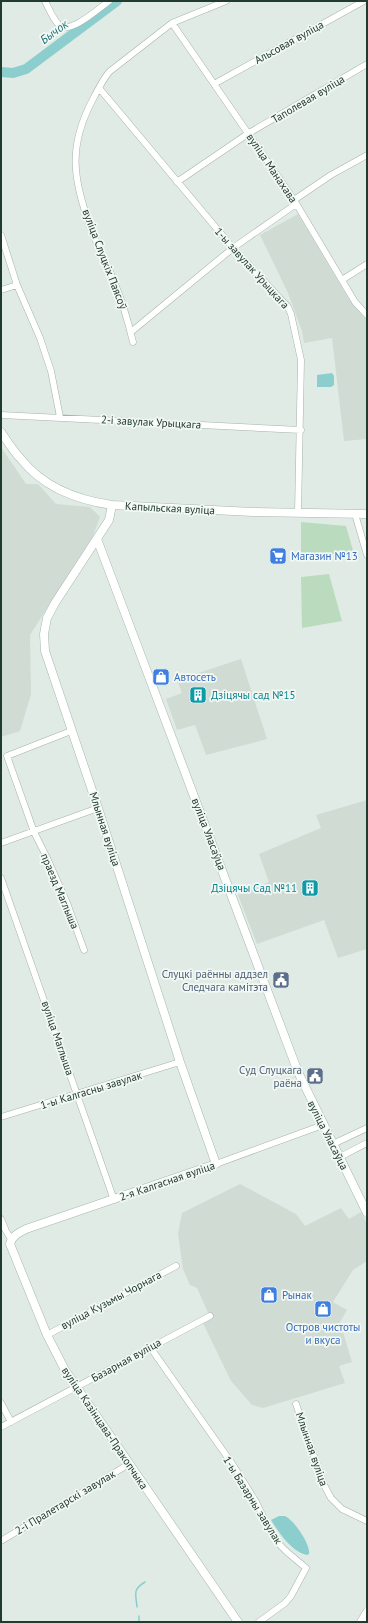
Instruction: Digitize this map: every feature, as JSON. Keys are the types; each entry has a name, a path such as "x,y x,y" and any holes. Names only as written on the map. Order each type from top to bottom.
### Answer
{"street":[{"path":"45,1 60,26 66,28 70,28 87,18 109,1"},
{"path":"172,23 226,1"},
{"name":"Альсовая вуліца","path":"214,84 364,1"},
{"name":"вуліца Манахава","path":"172,23 295,202 355,302 367,315"},
{"name":"вуліца Слуцкіх Паясоў","path":"133,342 118,291 90,227 81,200 76,174 78,130 98,88 109,72 172,23"},
{"name":"Таполевая вуліца","path":"177,182 249,134 367,64"},
{"name":"1-ы завулак Урыцкага","path":"98,88 232,248 288,307 291,314 301,360 301,430 298,513"},
{"path":"131,332 232,248 331,175 367,155"},
{"path":"1,235 17,285 40,338 51,371 60,417"},
{"path":"342,280 367,264"},
{"path":"1,290 17,285"},
{"name":"2-і завулак Урыцкага","path":"1,415 301,430"},
{"name":"Капыльская вуліца","path":"1,432 21,460 32,471 53,486 68,494 91,502 112,505 298,513 367,514"},
{"name":"Млынная вуліца","path":"112,505 109,520 47,618 44,634 45,651 48,664 98,808 180,1062 216,1164"},
{"path":"355,514 367,555"},
{"name":"вуліца Уласаўца","path":"97,539 298,1072 367,1213"},
{"name":"праезд Маглыша","path":"72,731 8,756 34,832 67,903 84,950"},
{"path":"1,843 98,808"},
{"name":"вуліца Маглыша","path":"1,878 114,1200"},
{"name":"1-ы Калгасны завулак","path":"1,1117 180,1062"},
{"name":"2-я Калгасная вуліца","path":"11,1239 26,1229 114,1200 323,1125"},
{"path":"333,1144 367,1128"},
{"path":"340,1157 367,1143"},
{"name":"вуліца Казінцава-Пракопчыка","path":"1,1219 11,1239 10,1244 12,1250 47,1335 76,1388 238,1622"},
{"name":"вуліца Кузьмы Чорнага","path":"47,1335 176,1266"},
{"name":"Базарная вуліца","path":"1,1427 210,1316"},
{"name":"1-ы Базарны завулак","path":"150,1347 233,1465 256,1502 269,1529 279,1544 306,1568 291,1596 285,1603 260,1622"},
{"path":"1,1403 11,1422"},
{"name":"Млынная вуліца","path":"296,1404 324,1485 331,1498 342,1509 367,1521"},
{"name":"2-і Пралетарскі завулак","path":"1,1541 129,1464"},
{"path":"361,1622 367,1613"}],"shaded area":[{"path":"298,214 350,301 367,320 367,439 344,441 332,338 304,343 302,331 288,293 260,235"},
{"path":"1,447 26,484 38,484 56,504 90,507 100,517 93,536 30,635 31,694 20,731 1,737"},
{"path":"241,659 267,739 206,755 195,725 177,730 166,699 182,693 177,680"},
{"path":"367,800 367,949 338,958 324,920 257,944 238,895 269,882 259,854 321,828 316,815"},
{"name":"Рынак","path":"240,1184 296,1214 305,1226 341,1208 349,1219 361,1212 367,1224 367,1261 353,1270 333,1302 347,1310 340,1322 352,1362 339,1366 345,1383 263,1408 252,1405 231,1381 201,1319 209,1315 197,1288 190,1285 183,1269 178,1234 182,1213"}],"green space":[{"path":"301,522 346,526 354,554 301,554"},
{"path":"329,574 342,621 302,628 301,577"}],"water":[{"path":"332,373 334,376 334,385 331,387 317,387 317,375"},
{"path":"279,1516 289,1518 297,1527 305,1539 309,1554 307,1555 296,1550 282,1536 271,1520"}],"waterway":[{"name":"Бычок","path":"1,72 13,73 26,69 117,1"},
{"path":"137,1607 136,1590 145,1582"},
{"path":"139,1616 139,1622"}],"place":[{"name":"Магазин №13","path":"278,556"},
{"name":"Автосеть","path":"161,677"},
{"name":"Дзіцячы сад №15","path":"198,695"},
{"name":"Дзіцячы Сад №11","path":"310,888"},
{"name":"Слуцкі раённы аддзел Следчага камітэта","path":"281,980"},
{"name":"Суд Слуцкага раёна","path":"315,1076"},
{"name":"Рынак","path":"269,1295"},
{"name":"Остров чистоты и вкуса","path":"323,1309"}]}
